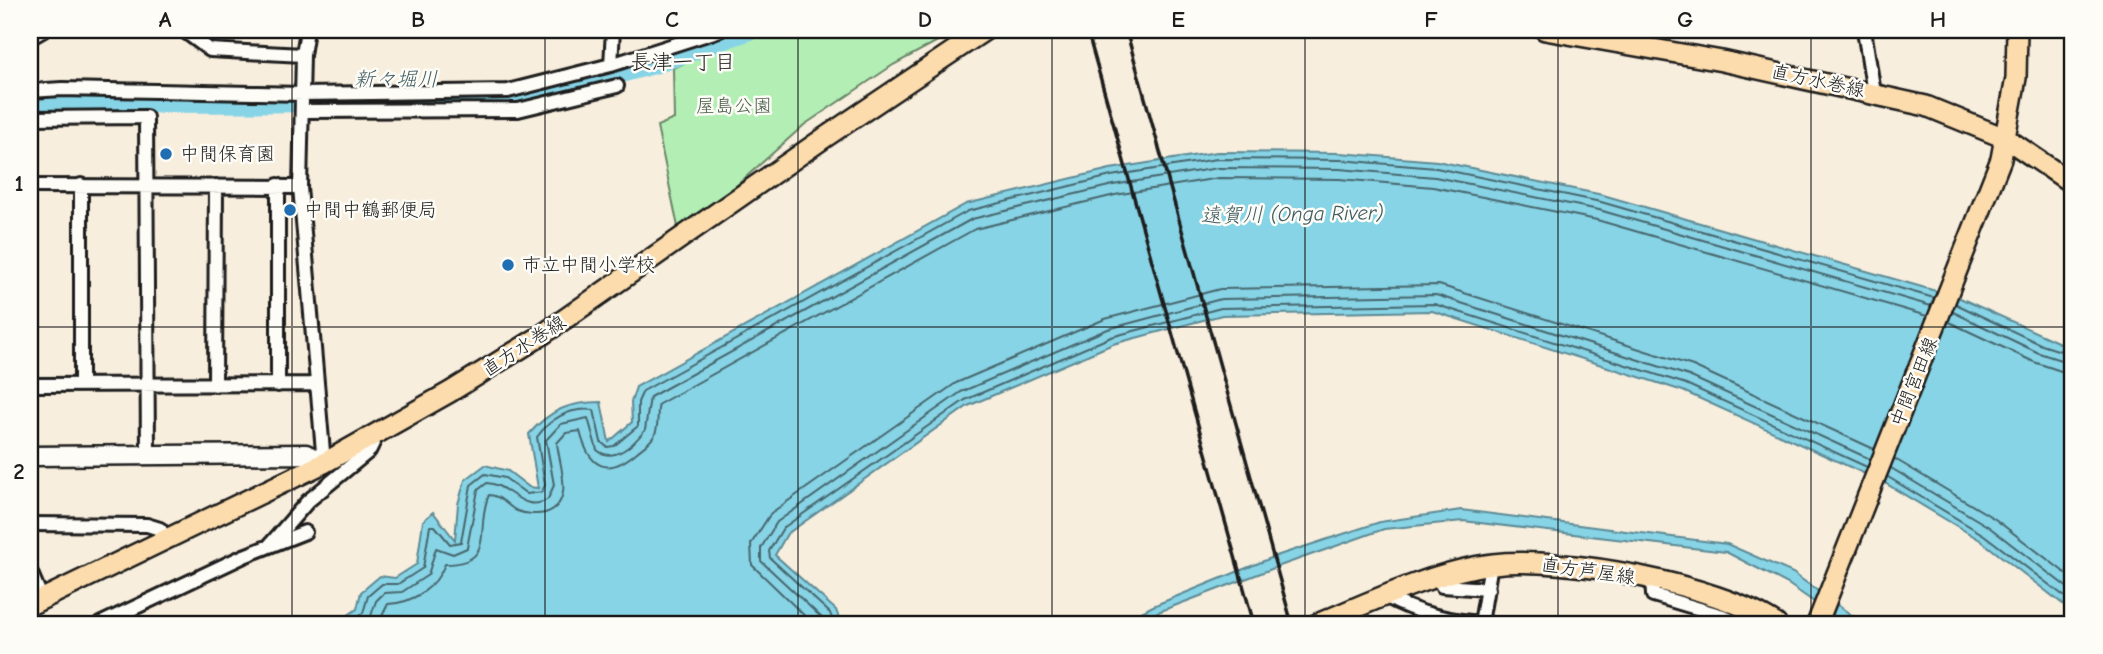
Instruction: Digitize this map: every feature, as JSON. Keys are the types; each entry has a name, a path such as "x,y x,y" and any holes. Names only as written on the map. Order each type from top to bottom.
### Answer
{"main road":[{"name":"直方水巻線","path":"36,602 324,463 378,434 539,337 824,138 985,30"},
{"name":"直方水巻線","path":"1545,30 1722,61 1926,106 2007,139 2073,184"},
{"name":"中間宮田線","path":"1817,624 2001,159 2007,139 2016,78 2017,30"},
{"name":"直方芦屋線","path":"1317,624 1385,596 1491,564 1568,565 1652,580 1733,600 1776,624"}],"street":[{"path":"30,38 44,30"},
{"path":"183,30 210,50 303,55"},
{"path":"307,30 303,55 300,187 324,463"},
{"path":"611,65 613,30"},
{"path":"303,102 508,91 611,65 720,30"},
{"path":"1864,30 1874,93"},
{"path":"30,91 62,89 518,110 617,86"},
{"path":"30,118 146,117 148,455"},
{"path":"30,186 300,187"},
{"path":"81,186 81,384"},
{"path":"215,385 216,186"},
{"path":"278,186 278,385"},
{"path":"30,385 317,384"},
{"path":"268,547 308,502 369,451 378,434"},
{"path":"30,456 306,454 324,463"},
{"path":"30,524 147,525 160,529 167,540"},
{"path":"100,624 305,532"},
{"path":"1385,596 1425,620 1486,624 1491,564"},
{"path":"30,571 36,602"},
{"path":"1652,580 1653,595 1706,610 1738,624"},
{"path":"1442,586 1488,589"},
{"path":"1706,610 1708,624"}],"green space":[{"name":"屋島公園","path":"760,30 958,30 893,65 804,125 736,186 678,227 657,126 674,119 673,68"}],"water":[{"name":"遠賀川 (Onga River)","path":"1217,152 1340,153 1437,161 1603,195 1960,298 2073,349 2073,612 1980,540 1883,482 1683,391 1432,311 1222,315 1113,344 968,406 787,534 775,555 836,610 841,624 335,624 357,609 361,592 380,576 395,578 417,564 423,521 433,512 455,540 458,504 465,480 485,465 508,471 529,487 538,488 529,434 553,413 570,406 601,402 609,442 632,422 631,402 636,387 966,204 1110,169"},
{"path":"1461,510 1727,544 1793,573 1864,624 1846,624 1788,584 1726,552 1463,521 1384,529 1274,568 1153,614 1134,624 1119,624 1153,606 1276,556 1380,522"}],"waterway":[{"name":"新々堀川","path":"30,104 517,102 659,63 751,30"}],"railway":[{"path":"1087,30 1254,624"},
{"path":"1126,30 1292,624"}],"place":[{"name":"中間保育園","path":"166,154"},
{"name":"中間中鶴郵便局","path":"290,210"},
{"name":"市立中間小学校","path":"508,265"}],"district":[{"name":"長津一丁目","path":"683,62"}]}
